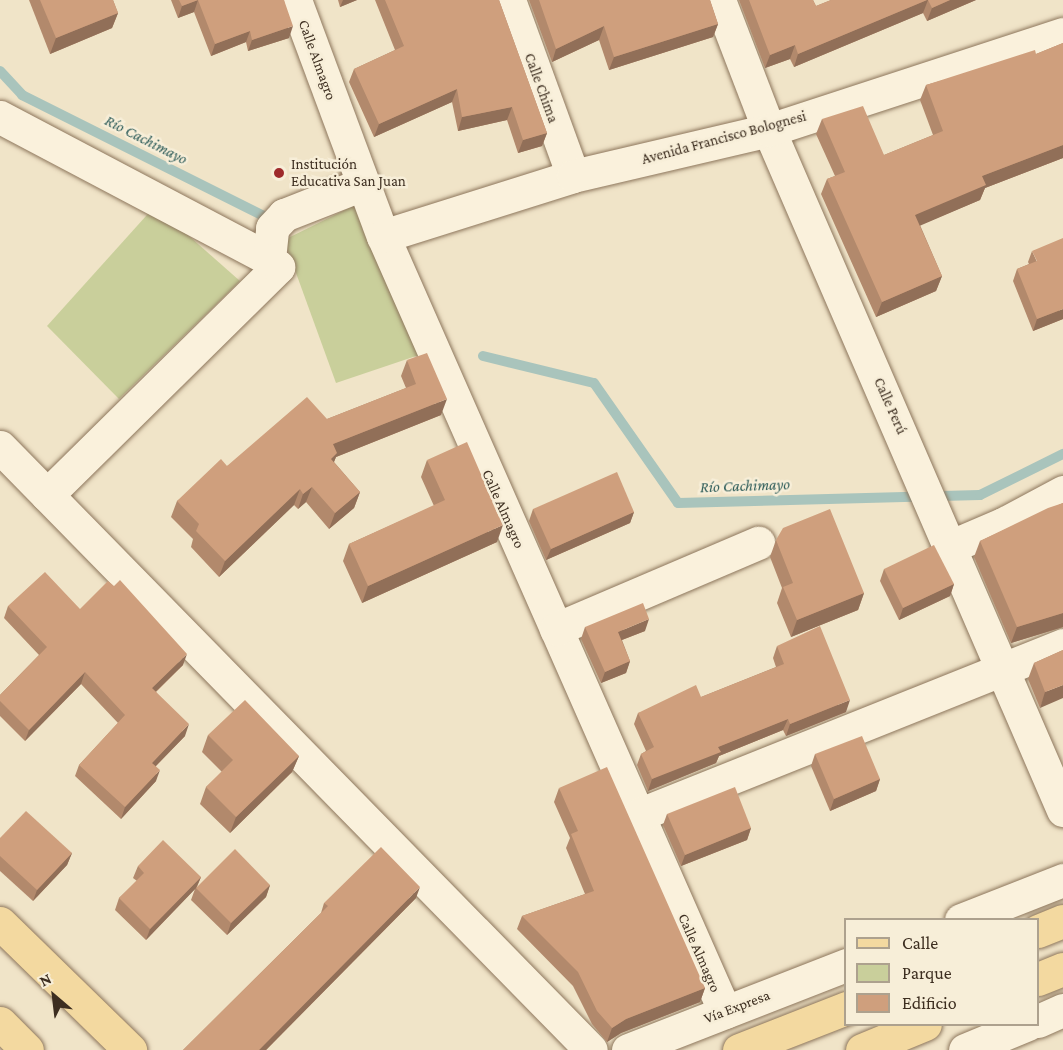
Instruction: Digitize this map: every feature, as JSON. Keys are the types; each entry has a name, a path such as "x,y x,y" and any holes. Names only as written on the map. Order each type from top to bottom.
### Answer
{"main road":[{"path":"1039,931 1063,921"},
{"path":"0,923 130,1050"},
{"path":"1039,979 1063,969"},
{"path":"739,1050 844,1009"},
{"path":"0,1023 27,1050"},
{"path":"862,1050 920,1026"}],"street":[{"name":"Calle Almagro","path":"295,0 383,236 725,1012"},
{"name":"Calle Chima","path":"509,0 573,176"},
{"name":"Calle Perú","path":"719,0 769,130 919,471 947,548 1063,810"},
{"name":"Avenida Francisco Bolognesi","path":"383,236 573,176 769,130 1063,34"},
{"path":"0,117 275,234"},
{"path":"275,234 363,184"},
{"path":"47,495 278,267 275,234"},
{"path":"0,447 591,1050"},
{"path":"947,548 1003,524 1063,492"},
{"path":"556,629 758,543"},
{"path":"638,814 1063,645"},
{"path":"966,918 1063,880"},
{"name":"Vía Expresa","path":"628,1050 844,965"},
{"path":"1039,1021 1063,1010"},
{"path":"965,1050 1023,1026"}],"green space":[{"path":"357,204 422,354 336,383 284,240"},
{"path":"155,206 240,281 119,399 47,326"}],"building":[{"path":"40,0 113,0 118,13 56,38"},
{"path":"179,0 198,0 182,6"},
{"path":"198,0 284,0 293,26 252,40 250,31 215,44"},
{"path":"385,0 499,0 547,133 523,140 512,107 462,117 457,89 379,124 354,69 404,46"},
{"path":"539,0 710,0 718,24 614,57 604,26 556,49"},
{"path":"749,0 813,0 816,6 831,0 927,0 798,54 795,45 770,55"},
{"path":"928,0 950,0 932,8"},
{"path":"1063,43 1063,145 982,176 986,185 915,215 942,276 882,302 827,179 845,172 822,119 863,106 884,155 943,131 926,85 1035,50 1036,54"},
{"path":"1063,238 1063,309 1037,319 1017,269 1037,261 1032,251"},
{"path":"427,353 447,399 333,444 337,453 331,459 360,492 335,513 312,487 303,494 300,489 225,561 196,531 199,524 177,501 221,459 227,466 307,397 327,419 416,384 407,360"},
{"path":"467,442 503,525 368,586 349,544 445,500 427,460"},
{"path":"617,472 634,512 551,549 533,509"},
{"path":"1063,503 1063,613 1017,627 980,541"},
{"path":"830,509 864,593 797,620 783,587 793,583 776,540 783,528"},
{"path":"934,545 954,584 903,608 884,569"},
{"path":"45,572 80,609 108,581 114,586 120,580 187,654 152,688 189,724 152,763 160,770 125,807 79,765 125,715 85,672 29,730 0,701 0,695 47,647 8,606"},
{"path":"643,603 649,619 618,632 630,661 605,672 585,627"},
{"path":"820,626 850,700 790,724 788,719 718,747 721,752 652,779 641,754 654,747 638,713 696,685 701,697 784,664 777,646"},
{"path":"1063,650 1063,685 1045,692 1034,663"},
{"path":"245,700 299,756 236,817 206,787 233,760 208,735"},
{"path":"862,736 880,779 834,799 815,754"},
{"path":"607,767 705,988 626,1019 612,1028 597,1011 578,972 522,916 594,891 571,834 578,831 559,788"},
{"path":"735,787 751,828 685,855 667,814"},
{"path":"26,811 72,853 37,890 0,856 0,838"},
{"path":"163,840 201,877 150,929 119,898 144,873 138,866"},
{"path":"381,847 420,887 259,1050 183,1050 328,906 324,903"},
{"path":"235,849 270,885 231,923 196,888"}],"waterway":[{"name":"Río Cachimayo","path":"0,71 22,95 274,221"},
{"name":"Río Cachimayo","path":"483,356 594,383 678,503 980,495 1063,454"}],"place":[{"name":"Institución Educativa San Juan","path":"279,173"}]}
